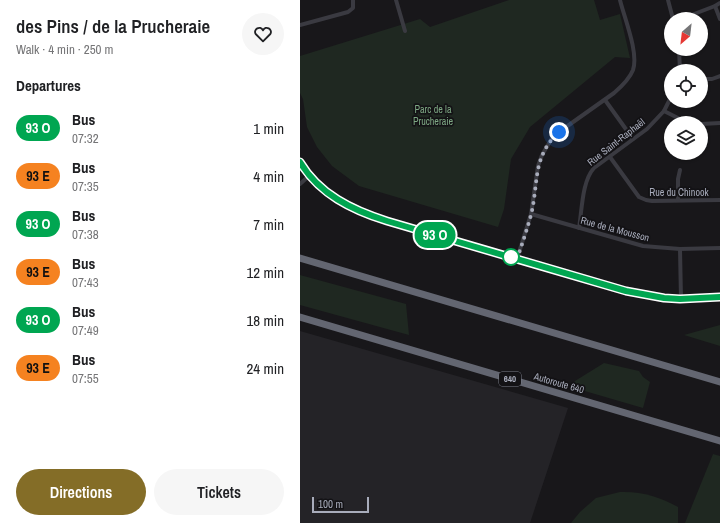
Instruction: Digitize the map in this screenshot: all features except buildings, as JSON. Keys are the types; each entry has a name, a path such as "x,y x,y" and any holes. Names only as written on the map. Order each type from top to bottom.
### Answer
{"highway":[{"path":"300,258 720,382"},
{"name":"Autoroute 640","path":"300,316 720,441"}],"street":[{"path":"300,26 348,12 353,8 353,0"},
{"path":"396,0 405,31"},
{"path":"517,259 531,214 538,166 548,145 559,132 605,100 627,81 633,69 633,47 620,0"},
{"path":"668,0 671,12"},
{"path":"699,12 720,3"},
{"path":"715,6 720,19"},
{"path":"708,79 720,76"},
{"path":"605,100 633,139"},
{"name":"Rue Saint-Raphaël","path":"579,228 586,181 589,173 647,129 666,108"},
{"path":"664,111 674,116"},
{"path":"708,124 720,124"},
{"name":"Rue du Chinook","path":"610,157 642,199 652,201 720,200"},
{"path":"300,162 324,189 340,201 362,213 626,291 664,298 680,299 720,297"},
{"path":"678,200 678,180 680,170"},
{"path":"300,184 310,175"},
{"name":"Rue de la Mousson","path":"531,214 643,246 680,250 720,248"},
{"path":"680,250 680,299"}],"shaded area":[{"path":"300,331 568,408 530,523 300,523"}],"green space":[{"name":"Parc de la Prucheraie","path":"509,0 594,0 600,20 620,14 630,58 615,57 530,127 511,159 504,209 498,227 359,186 332,166 317,147 307,127 303,99 300,93 300,56 420,19 430,27"},
{"path":"300,275 406,304 409,335 300,305"},
{"path":"720,325 720,346 684,335"},
{"path":"604,363 639,371 643,377 650,382 643,408 571,387 575,381"},
{"path":"713,454 720,456 720,523 685,523"},
{"path":"620,492 650,495 678,507 678,523 571,523 580,512 596,498"}],"bus line":[{"path":"300,162 324,189 340,201 368,215 626,291 664,298 680,299 720,297"}],"route":[{"path":"511,257 517,259 531,214 538,166 542,155 552,138 559,132"}]}
